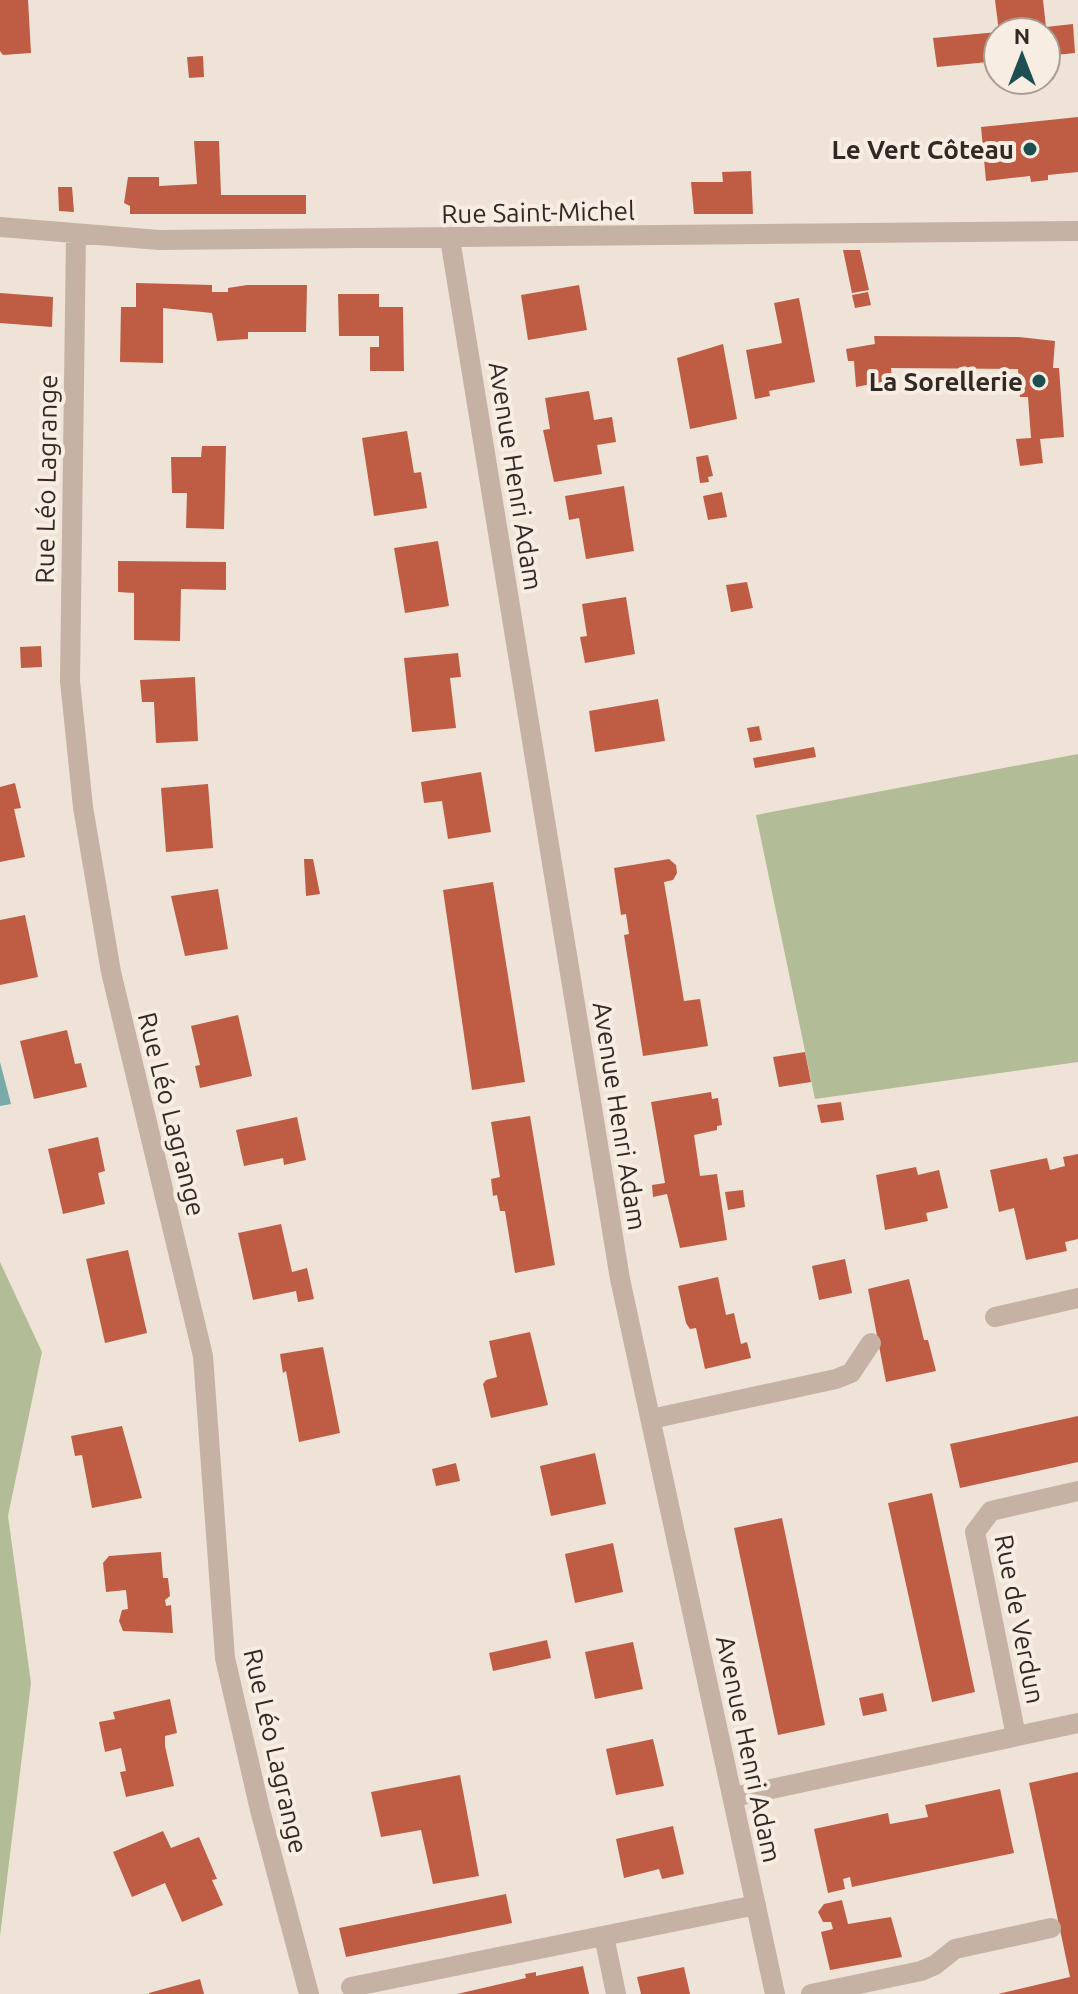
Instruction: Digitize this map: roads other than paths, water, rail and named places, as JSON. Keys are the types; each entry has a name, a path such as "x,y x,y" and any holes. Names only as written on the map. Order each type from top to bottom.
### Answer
{"street":[{"name":"Rue Saint-Michel","path":"0,227 159,240 1078,231"},
{"name":"Rue Léo Lagrange","path":"76,235 70,681 81,792 111,972 203,1356 225,1658 260,1810 309,1994"},
{"name":"Avenue Henri Adam","path":"450,239 620,1279 775,1994"},
{"path":"995,1317 1078,1298"},
{"path":"651,1419 836,1379 851,1373 871,1343"},
{"name":"Rue de Verdun","path":"1016,1736 975,1532 991,1511 1078,1491"},
{"name":"Rue de Verdun","path":"734,1797 1078,1723"},
{"path":"351,1987 756,1905"},
{"path":"811,1994 921,1971 935,1965 955,1949 1051,1928"},
{"path":"604,1936 616,1994"}],"water":[{"path":"0,1062 11,1104 0,1106"}],"place":[{"name":"Le Vert Côteau","path":"1030,149"},
{"name":"La Sorellerie","path":"1039,381"}]}
